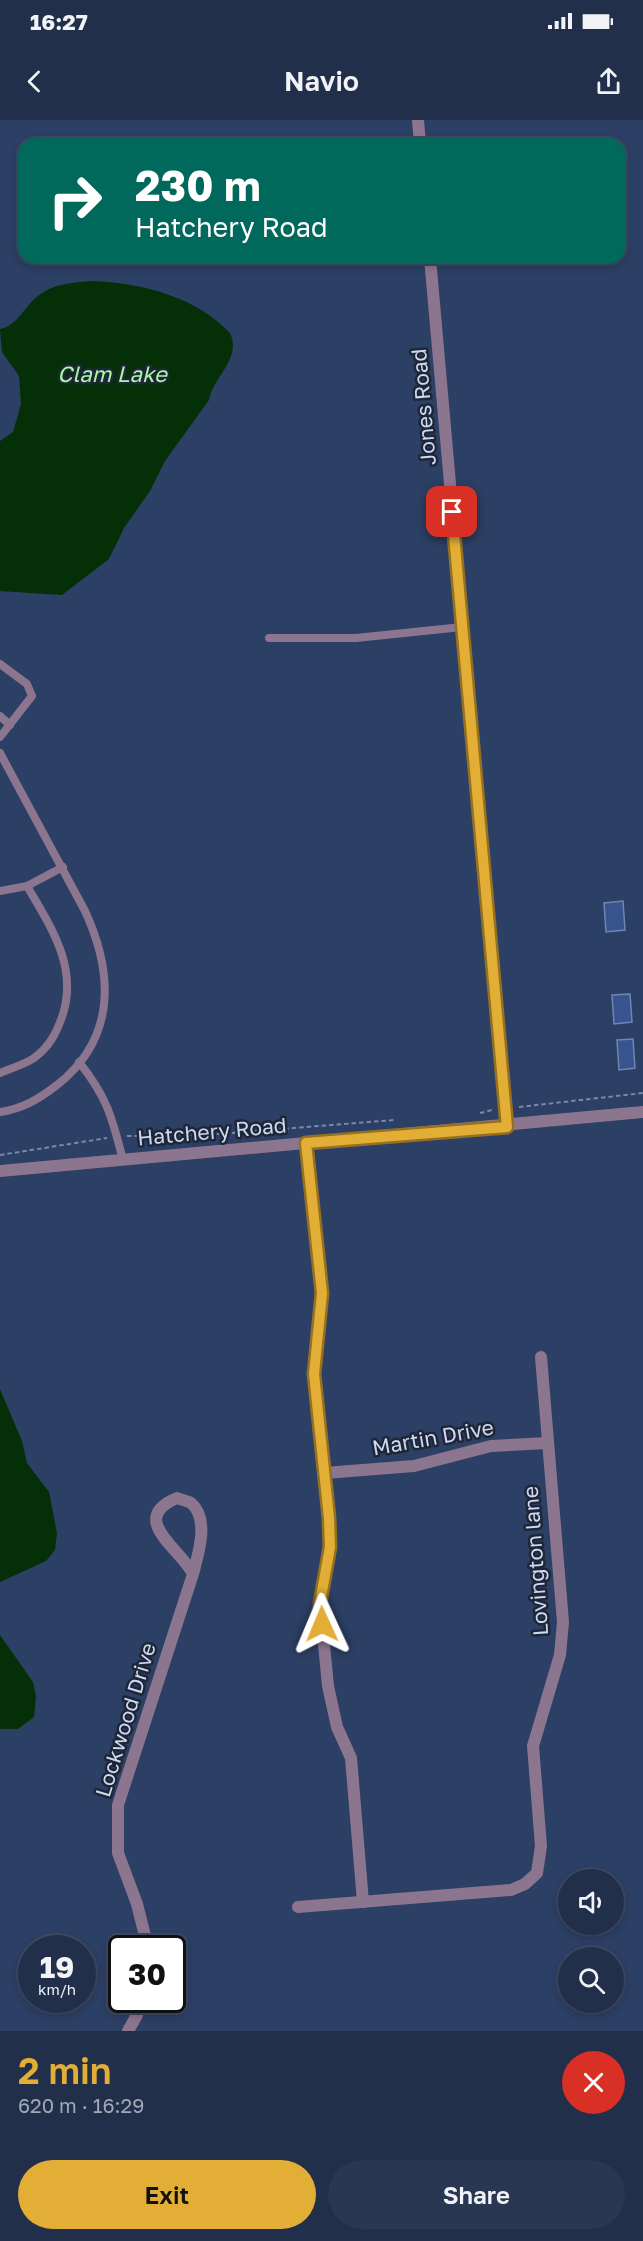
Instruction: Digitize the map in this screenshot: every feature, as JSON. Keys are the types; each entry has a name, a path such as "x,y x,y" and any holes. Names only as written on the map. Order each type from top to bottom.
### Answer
{"street":[{"path":"418,120 420,138"},
{"name":"Jones Road","path":"431,264 507,1127"},
{"name":"Hatchery Road","path":"0,1171 507,1127 643,1112"},
{"path":"306,1143 322,1293 314,1374 325,1473 330,1547 320,1603 328,1686 338,1728 351,1758 363,1902"},
{"name":"Lovington lane","path":"298,1907 511,1890 525,1884 537,1873 541,1846 533,1746 560,1655 563,1622 541,1357"},
{"name":"Martin Drive","path":"325,1473 414,1466 491,1446 548,1443"},
{"name":"Lockwood Drive","path":"145,1935 137,1904 118,1853 118,1805 193,1574 201,1530 198,1515 191,1503 177,1498 163,1504 156,1515 158,1530 187,1562 193,1574"},
{"path":"128,2031 137,2013"}],"lane":[{"path":"269,638 356,638 462,627"},
{"path":"0,664 27,684 32,696 0,737"},
{"path":"0,716 10,725"},
{"path":"0,753 63,867 96,935 105,971 102,1014 95,1044 66,1078 41,1098 16,1110 0,1112"},
{"path":"0,891 27,886 63,867"},
{"path":"0,1072 33,1059 54,1038 68,1001 68,972 56,935 27,886"},
{"path":"79,1062 100,1089 123,1160"}],"path":[{"path":"473,1114 643,1093"},
{"path":"0,1155 151,1134 206,1135 403,1120"}],"water":[{"name":"Clam Lake","path":"92,281 148,289 184,301 201,310 230,333 233,342 230,360 209,400 165,461 150,491 124,528 109,559 62,595 0,591 0,441 13,432 21,404 19,376 2,352 0,329 11,324 33,300 50,288"},
{"path":"0,1389 22,1441 27,1463 49,1492 57,1533 55,1550 46,1561 0,1582"},
{"path":"0,1635 33,1682 36,1696 34,1717 18,1729 0,1729"}],"building":[{"path":"623,901 625,930 606,932 604,903"},
{"path":"630,994 632,1022 614,1024 612,995"},
{"path":"633,1039 635,1068 619,1070 617,1040"}],"route":[{"path":"322,1624 320,1603 330,1547 314,1374 322,1293 306,1143 507,1127 452,512"}]}
